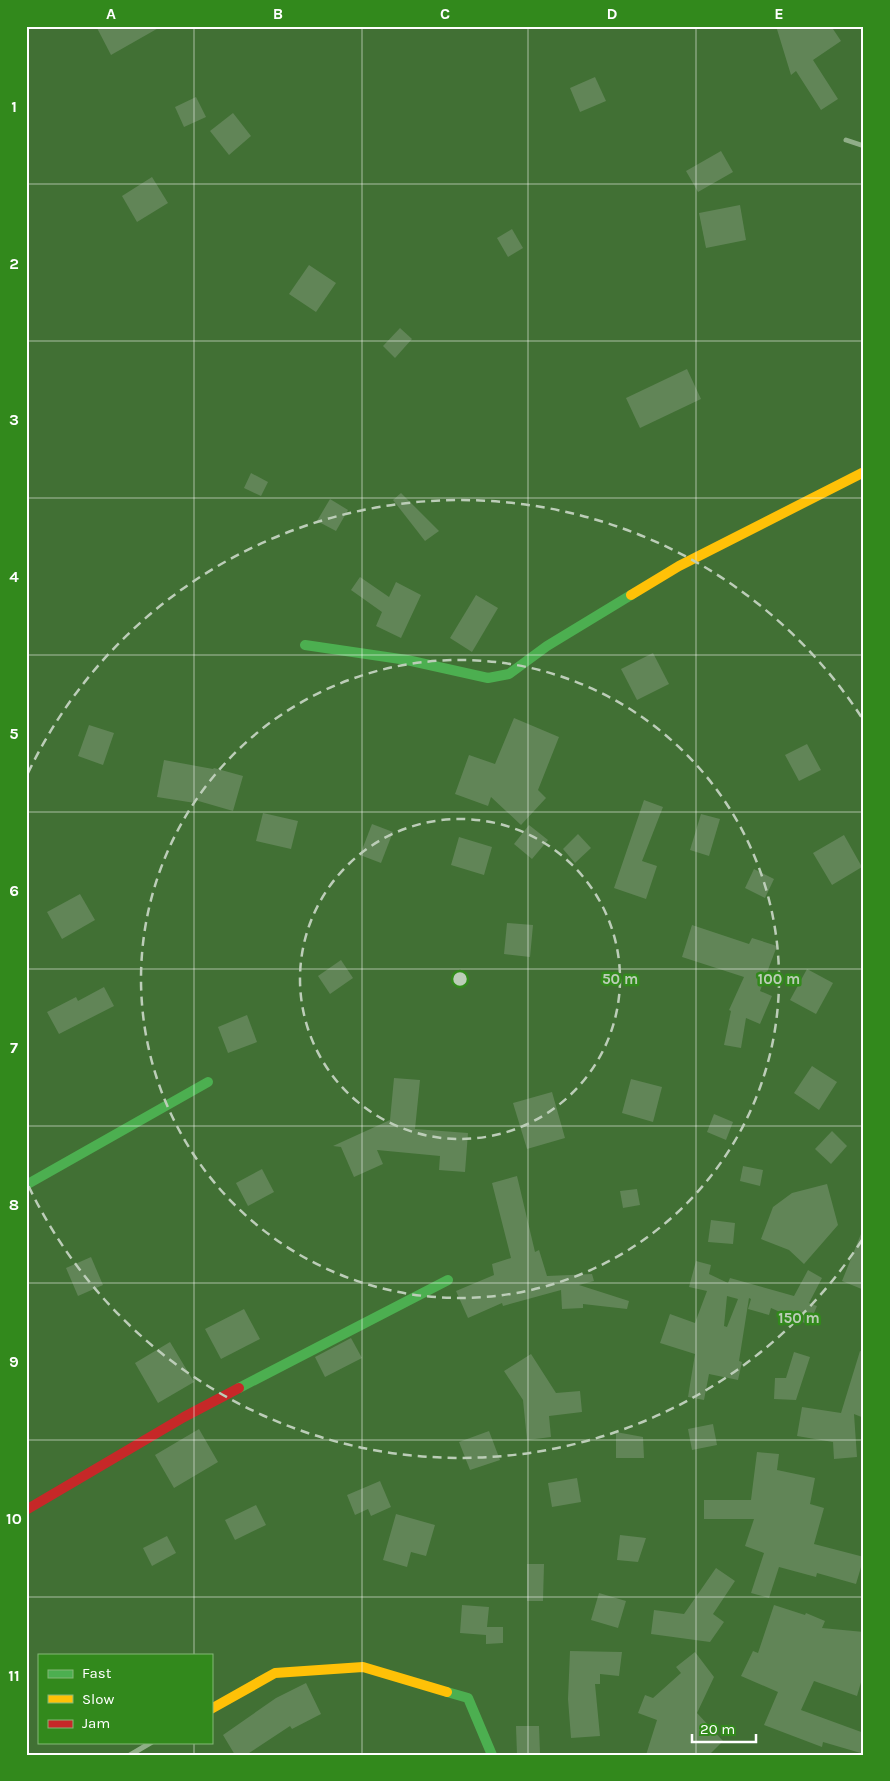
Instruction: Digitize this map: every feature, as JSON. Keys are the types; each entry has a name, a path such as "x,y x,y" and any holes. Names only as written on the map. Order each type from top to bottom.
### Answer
{"street":[{"path":"846,140 864,146"},
{"path":"305,646 407,660 488,678 509,674 547,646 679,566 864,472"},
{"path":"26,1185 208,1082"},
{"path":"26,1510 184,1417 448,1280"},
{"path":"212,1708 275,1673 363,1667 468,1698 492,1755"},
{"path":"130,1755 149,1744"}],"building":[{"path":"96,26 162,26 111,55"},
{"path":"776,26 831,26 841,41 813,60 838,99 821,110 796,71 791,75"},
{"path":"595,77 606,101 580,112 570,88"},
{"path":"196,97 206,117 184,127 175,107"},
{"path":"233,113 251,136 229,155 210,131"},
{"path":"721,151 733,172 698,192 686,171"},
{"path":"152,177 168,203 137,222 122,196"},
{"path":"740,205 746,240 706,248 699,213"},
{"path":"512,229 523,248 508,257 497,238"},
{"path":"309,265 336,283 316,312 289,294"},
{"path":"400,328 412,339 395,358 383,346"},
{"path":"687,369 701,399 640,428 626,398"},
{"path":"251,473 268,482 261,496 244,488"},
{"path":"401,493 439,531 425,541 393,500"},
{"path":"330,499 348,510 336,531 317,521"},
{"path":"360,577 389,597 396,582 421,595 401,638 376,626 382,612 351,590"},
{"path":"476,595 498,608 472,652 450,638"},
{"path":"653,653 669,684 637,700 621,669"},
{"path":"514,718 559,737 538,790 546,798 521,825 491,797 488,806 455,794 469,755 495,764"},
{"path":"89,725 114,733 103,765 78,756"},
{"path":"807,744 821,770 799,781 785,755"},
{"path":"164,760 214,768 243,776 233,811 195,800 195,803 157,797"},
{"path":"644,800 663,807 642,861 657,866 646,899 614,888"},
{"path":"263,813 298,821 291,849 256,841"},
{"path":"701,814 720,819 709,856 690,850"},
{"path":"372,824 393,832 381,863 360,855"},
{"path":"529,825 548,840 532,859 514,844"},
{"path":"578,834 591,848 575,863 563,849"},
{"path":"844,835 862,867 832,885 813,853"},
{"path":"459,837 492,847 484,875 451,865"},
{"path":"754,869 774,879 765,898 745,888"},
{"path":"80,894 95,920 62,939 47,912"},
{"path":"507,923 533,925 530,957 504,954"},
{"path":"692,925 749,944 752,938 777,946 760,991 772,996 760,1024 746,1018 741,1048 724,1045 731,1011 729,1010 744,977 682,957"},
{"path":"341,960 353,978 330,994 318,976"},
{"path":"807,969 833,983 816,1014 790,1000"},
{"path":"104,987 114,1006 59,1034 47,1012 76,997 78,1001"},
{"path":"247,1015 257,1042 228,1053 218,1027"},
{"path":"812,1066 837,1082 819,1110 794,1093"},
{"path":"394,1078 420,1080 415,1129 468,1133 465,1172 439,1170 440,1156 377,1150 383,1164 354,1177 341,1147 333,1146 390,1120"},
{"path":"631,1079 662,1087 653,1122 622,1113"},
{"path":"552,1092 565,1138 527,1149 513,1103"},
{"path":"714,1114 733,1122 726,1140 707,1132"},
{"path":"832,1131 847,1146 831,1164 815,1149"},
{"path":"743,1166 763,1170 760,1186 740,1181"},
{"path":"262,1169 274,1192 248,1206 236,1183"},
{"path":"517,1176 535,1252 539,1250 547,1276 592,1274 594,1281 579,1285 629,1301 627,1309 583,1304 583,1308 562,1309 561,1290 503,1306 502,1303 468,1318 456,1291 494,1275 492,1264 511,1258 492,1183"},
{"path":"827,1184 838,1225 804,1264 789,1250 761,1239 773,1207 792,1193"},
{"path":"637,1189 640,1205 623,1208 620,1191"},
{"path":"711,1220 735,1223 733,1244 708,1242"},
{"path":"864,1229 864,1290 842,1281"},
{"path":"91,1257 103,1285 78,1296 66,1268"},
{"path":"696,1261 711,1265 709,1274 728,1283 730,1278 794,1296 808,1270 822,1278 809,1303 817,1306 809,1325 771,1308 769,1315 748,1309 751,1299 749,1298 739,1361 742,1362 738,1380 709,1374 704,1400 688,1397 695,1354 660,1343 670,1314 695,1323 707,1291 689,1287","holes":["727,1296 738,1299 727,1327 724,1326"]},
{"path":"244,1309 260,1339 221,1359 205,1329"},
{"path":"351,1338 362,1358 325,1377 315,1357"},
{"path":"170,1342 194,1382 158,1403 135,1363"},
{"path":"860,1351 864,1352 864,1418 854,1414 857,1457 834,1459 833,1442 797,1436 802,1407 841,1413"},
{"path":"794,1352 810,1357 796,1400 774,1399 775,1378 786,1378"},
{"path":"531,1354 556,1393 580,1391 582,1412 549,1416 551,1437 527,1440 523,1400 504,1371"},
{"path":"713,1424 717,1445 692,1450 688,1429"},
{"path":"199,1429 218,1462 174,1488 155,1455"},
{"path":"489,1431 500,1460 470,1470 459,1442"},
{"path":"616,1432 643,1437 644,1458 616,1458"},
{"path":"757,1452 779,1454 777,1470 815,1478 810,1504 824,1508 814,1544 864,1557 856,1584 817,1573 816,1577 779,1567 769,1598 751,1593 764,1553 745,1546 754,1519 704,1519 704,1500 751,1500"},
{"path":"577,1478 581,1502 552,1507 548,1483"},
{"path":"380,1481 391,1507 371,1516 368,1509 355,1515 347,1495"},
{"path":"256,1505 266,1525 235,1540 225,1520"},
{"path":"396,1514 435,1525 426,1556 411,1552 407,1567 383,1560"},
{"path":"620,1535 646,1538 638,1562 617,1560"},
{"path":"167,1536 176,1553 152,1566 143,1548"},
{"path":"527,1564 544,1564 543,1601 527,1601"},
{"path":"716,1568 735,1581 713,1614 724,1622 710,1642 651,1634 654,1610 684,1614"},
{"path":"599,1593 626,1601 618,1628 591,1620"},
{"path":"462,1605 489,1607 487,1627 503,1627 503,1643 486,1644 486,1635 460,1633"},
{"path":"774,1605 805,1615 806,1613 825,1621 822,1628 864,1632 864,1672 857,1696 814,1681 801,1710 864,1733 864,1754 823,1742 822,1747 764,1725 778,1692 741,1676 753,1651 758,1653"},
{"path":"570,1651 622,1652 619,1676 600,1674 600,1684 595,1684 600,1736 571,1738 568,1699"},
{"path":"695,1652 714,1677 697,1713 723,1741 709,1755 646,1755 657,1720 638,1713 645,1695 653,1698 681,1673 676,1667"},
{"path":"306,1683 321,1714 292,1729 290,1726 246,1755 235,1755 223,1735 276,1698"},
{"path":"516,1726 539,1726 540,1754 517,1755"}],"traffic: fast":[{"path":"305,645 407,660 488,678 509,674 547,646 631,595"},
{"path":"26,1185 208,1082"},
{"path":"239,1388 448,1280"},
{"path":"447,1692 468,1698 492,1755"}],"traffic: slow":[{"path":"631,595 679,566 864,472"},
{"path":"212,1708 275,1673 363,1667 447,1692"}],"traffic: jam":[{"path":"26,1510 184,1417 239,1388"}]}
